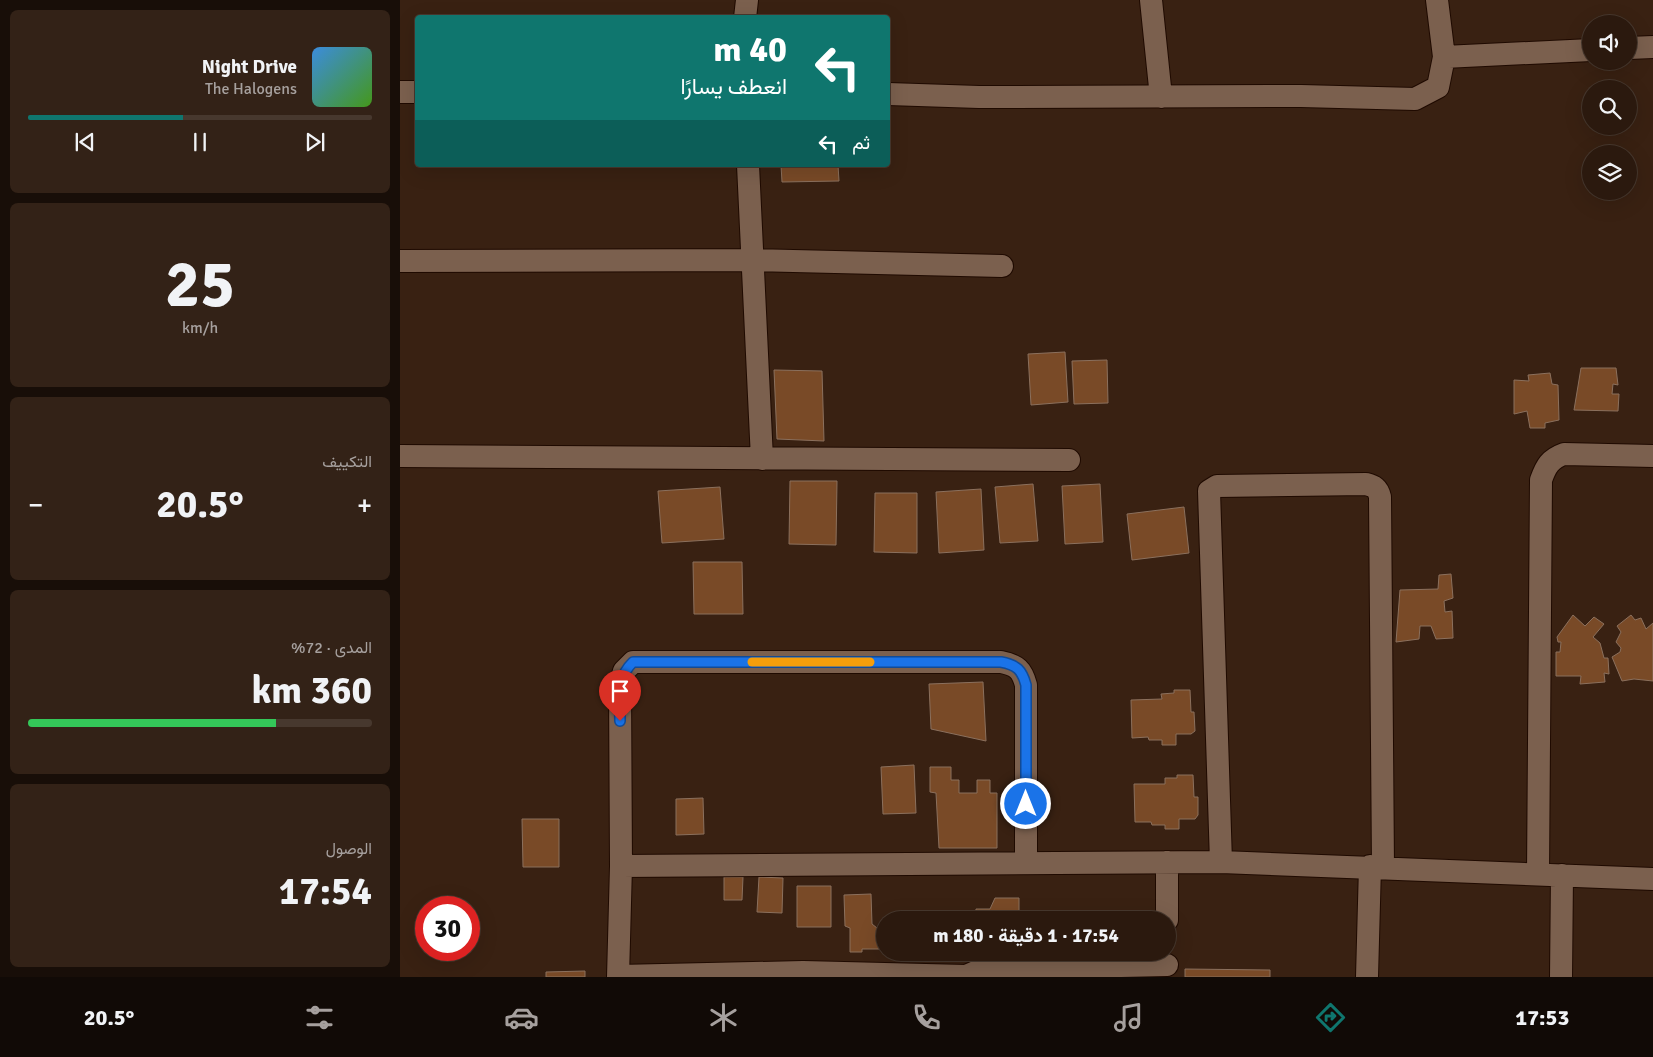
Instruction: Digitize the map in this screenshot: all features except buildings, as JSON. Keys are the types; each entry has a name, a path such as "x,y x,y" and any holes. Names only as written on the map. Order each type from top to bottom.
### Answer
{"street":[{"path":"745,15 747,0"},
{"path":"1151,0 1160,97"},
{"path":"890,94 979,97 1301,96 1415,99 1438,87 1444,57 1437,0"},
{"path":"1637,48 1653,47"},
{"path":"1444,57 1582,50"},
{"path":"400,92 415,92"},
{"path":"748,167 762,458"},
{"path":"400,261 753,260 1002,266"},
{"path":"1538,874 1541,480 1545,468 1552,458 1564,454 1653,456"},
{"path":"400,456 1070,460"},
{"path":"1221,862 1209,491 1217,486 1366,484 1373,486 1378,490 1380,497 1376,866 1367,977"},
{"path":"1026,864 1026,685 1023,673 1014,665 1001,662 651,661 633,662 624,671 620,685 622,866 618,976 966,976 982,973 1167,965"},
{"path":"1167,862 1167,911"},
{"path":"622,866 1221,862 1376,866 1653,879"},
{"path":"1561,977 1562,875"}],"slow traffic":[{"path":"752,662 870,662"}],"route":[{"path":"620,721 620,685 624,671 633,662 1001,662 1014,665 1023,673 1026,685 1026,804"}]}
